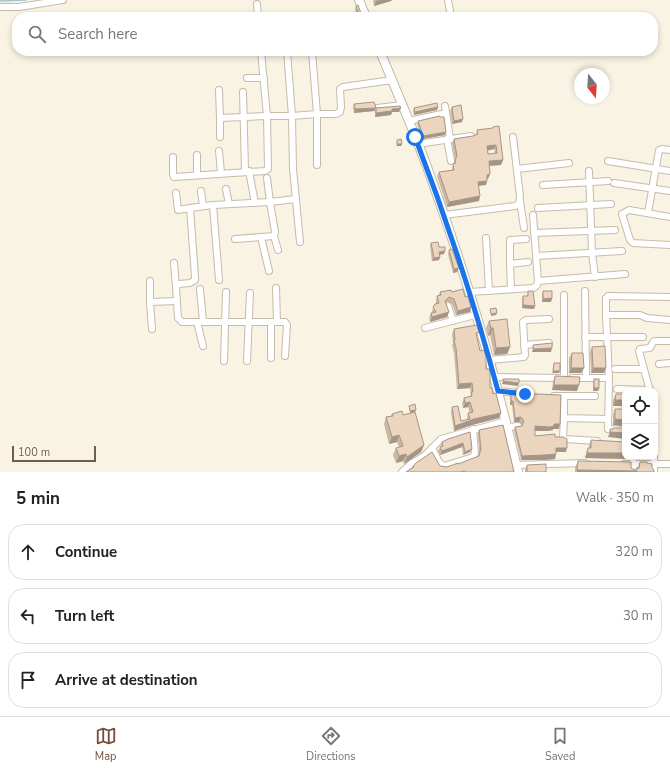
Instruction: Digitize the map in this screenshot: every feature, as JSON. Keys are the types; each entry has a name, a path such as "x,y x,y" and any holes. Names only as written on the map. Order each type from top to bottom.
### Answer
{"street":[{"path":"0,7 19,7 63,0"},
{"path":"359,0 364,12"},
{"path":"448,0 450,11"},
{"path":"257,4 258,12"},
{"path":"173,156 174,177 265,171 268,169 267,116 262,56"},
{"path":"287,56 292,116 293,169 300,242"},
{"path":"312,56 317,114 317,165"},
{"path":"382,56 418,144 444,215 490,360 517,468 592,463"},
{"path":"247,78 264,78"},
{"path":"220,118 336,114 340,111 340,89 343,87 392,80"},
{"path":"219,90 220,137"},
{"path":"243,92 243,117 247,171 255,203"},
{"path":"377,108 402,105"},
{"path":"445,106 450,161"},
{"path":"409,121 446,113"},
{"path":"418,144 471,136"},
{"path":"513,137 524,228"},
{"path":"648,213 659,150 670,150"},
{"path":"220,151 221,173"},
{"path":"197,155 197,175"},
{"path":"608,162 670,171"},
{"path":"517,169 569,163"},
{"path":"590,171 594,277"},
{"path":"267,178 275,232 274,236 278,250"},
{"path":"543,185 611,182 670,191"},
{"path":"226,189 229,204"},
{"path":"201,191 203,206"},
{"path":"176,193 178,210 213,205 296,199"},
{"path":"444,215 515,206 519,204 520,201"},
{"path":"538,208 611,204"},
{"path":"213,205 219,280"},
{"path":"176,287 179,284 190,284 194,280 195,276 190,208"},
{"path":"670,217 629,210 622,214 622,218 633,244 670,245"},
{"path":"469,292 511,288 533,288 537,285 538,281 533,215"},
{"path":"534,233 615,230"},
{"path":"235,239 274,236"},
{"path":"261,237 269,271"},
{"path":"486,238 489,290"},
{"path":"511,288 510,240 526,239"},
{"path":"536,256 622,251"},
{"path":"510,264 528,262"},
{"path":"174,263 178,318 180,321 283,322 286,323 285,356"},
{"path":"538,281 625,274"},
{"path":"150,281 152,329"},
{"path":"270,358 276,288"},
{"path":"200,289 200,322 203,346"},
{"path":"585,291 586,378"},
{"path":"224,361 226,292"},
{"path":"248,361 250,293"},
{"path":"564,295 564,378"},
{"path":"622,430 609,430 607,426 607,419 611,410 606,298 608,296 670,297"},
{"path":"150,302 177,301"},
{"path":"448,306 453,321"},
{"path":"425,328 475,315"},
{"path":"606,315 640,315 648,318 670,320"},
{"path":"490,360 522,358 525,355 524,322 549,319"},
{"path":"586,337 643,337"},
{"path":"649,388 639,354 640,349 650,348 653,342 670,341"},
{"path":"524,344 549,343"},
{"path":"659,364 670,363"},
{"path":"615,369 644,368"},
{"path":"494,377 609,378"},
{"path":"617,389 622,389"},
{"path":"498,391 541,395 595,396"},
{"path":"564,396 563,436 565,439 606,442"},
{"path":"564,418 607,419"},
{"path":"402,472 409,469 441,439 474,429 507,424 518,426"},
{"path":"432,448 439,462 444,466 473,457 475,453 474,429"},
{"path":"633,460 633,472"},
{"path":"654,460 654,472"},
{"path":"620,464 670,464"}],"building":[{"path":"358,5 361,12 358,12 356,6"},
{"path":"374,102 376,108 355,109 354,104"},
{"path":"437,103 438,107 415,112 414,108"},
{"path":"461,105 463,119 454,121 452,107"},
{"path":"400,106 401,108 392,109 392,111 376,113 376,108"},
{"path":"440,116 444,117 446,132 423,136 418,121"},
{"path":"499,126 503,160 489,161 490,174 487,175 487,181 478,182 480,196 449,202 439,172 454,170 453,164 456,163 455,160 457,156 454,139 473,136 478,134 477,130","holes":["496,145 497,153 488,154 487,146"]},
{"path":"401,139 402,144 397,144 397,140"},
{"path":"438,242 439,247 445,247 445,251 439,252 440,257 434,258 431,243"},
{"path":"452,249 459,268 454,269 449,250"},
{"path":"463,289 465,297 468,296 471,307 458,311 454,299 449,297 445,301 449,312 432,317 431,313 436,312 433,307 435,304 439,303 437,296 441,295 440,292 451,290 452,292"},
{"path":"528,291 533,291 535,306 523,305 523,296 528,296"},
{"path":"543,291 552,291 552,298 543,299"},
{"path":"496,308 497,313 491,314 490,309"},
{"path":"507,319 510,347 496,348 493,328 491,328 489,321"},
{"path":"477,325 479,332 476,333 480,351 484,350 486,357 486,369 489,369 490,373 490,388 492,388 493,394 496,393 501,413 474,419 455,426 452,407 458,406 461,421 470,419 468,413 473,412 470,402 465,403 464,398 472,396 471,392 473,392 472,383 459,384 454,329"},
{"path":"552,343 552,348 533,349 533,345"},
{"path":"605,346 606,368 593,368 592,347"},
{"path":"572,353 583,353 584,368 571,368"},
{"path":"554,363 560,363 560,371 553,371"},
{"path":"555,376 580,377 579,385 554,385"},
{"path":"503,379 519,379 519,383 503,381"},
{"path":"594,379 599,379 599,388 594,388"},
{"path":"511,393 561,395 560,424 554,424 554,426 550,427 535,426 535,436 555,434 555,437 563,437 567,439 567,448 556,448 556,454 522,456 515,427 522,426 524,421 521,417 515,418 513,401 511,401"},
{"path":"616,394 622,394 622,400 615,400"},
{"path":"415,404 416,410 410,411 409,406"},
{"path":"615,409 622,409 622,420 615,419"},
{"path":"402,411 403,415 415,412 424,445 407,457 406,454 399,456 396,448 403,446 399,435 392,437 386,417 393,416 392,414"},
{"path":"503,425 514,472 406,472 432,452 440,466 447,467 479,456 481,449 479,430"},
{"path":"622,428 622,433 610,432 610,429"},
{"path":"470,432 472,449 465,452 463,443 442,451 440,447 443,446 442,442"},
{"path":"591,440 622,442 622,453 587,453 588,448 591,448"},
{"path":"578,461 631,462 631,468 635,470 639,468 640,462 647,462 652,464 654,472 577,470"},
{"path":"546,464 546,472 527,472 527,465"}],"waterway":[{"path":"0,1 26,0"}],"route":[{"path":"415,137 431,178 469,292 498,391 525,394"}]}
